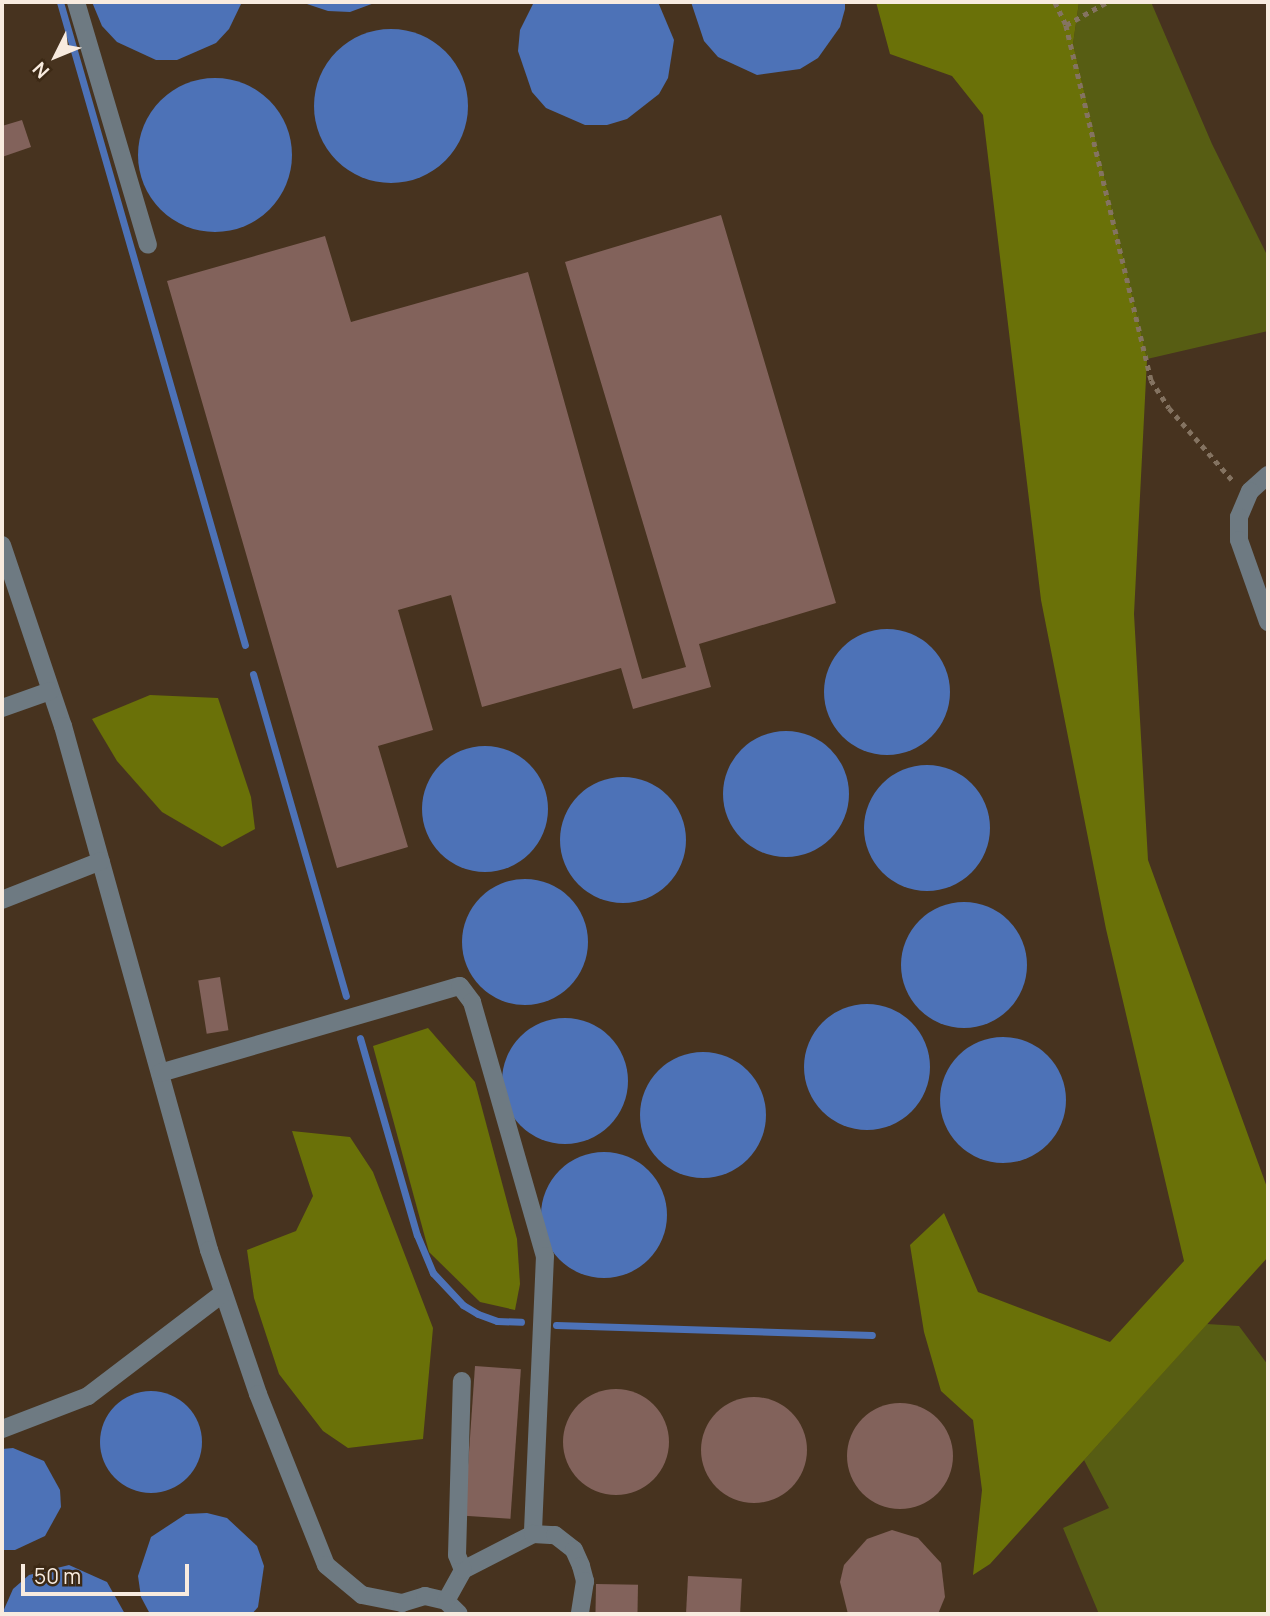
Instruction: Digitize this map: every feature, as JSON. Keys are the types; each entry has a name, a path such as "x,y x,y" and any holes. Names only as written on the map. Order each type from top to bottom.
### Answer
{"street":[{"path":"76,2 148,245"},
{"path":"1268,475 1246,496 1239,517 1239,540 1268,622"},
{"path":"2,545 50,691 101,862 223,1293 258,1394 326,1565 362,1595 402,1604 425,1596 446,1601 459,1614"},
{"path":"2,708 50,691"},
{"path":"2,900 101,862"},
{"path":"160,1073 460,986 472,1002 545,1256 533,1534"},
{"path":"2,1429 89,1396 223,1293"},
{"path":"462,1381 457,1555 463,1570"},
{"path":"446,1601 463,1570 533,1534 555,1535 574,1550 585,1581 580,1614"}],"path":[{"path":"1055,2 1066,25 1151,380 1190,434 1246,496"},
{"path":"1066,25 1107,2"}],"green space":[{"path":"1079,2 1151,2 1212,144 1268,257 1268,331 1147,359 1073,44"},
{"path":"1207,1324 1239,1326 1268,1365 1268,1614 1099,1614 1063,1528 1109,1508 1084,1460"}],"shaded area":[{"path":"876,2 1079,2 1073,44 1147,359 1134,614 1148,860 1268,1190 1268,1257 990,1564 973,1575 982,1490 973,1420 941,1391 924,1332 910,1245 944,1213 978,1292 1110,1342 1184,1261 1106,929 1041,600 983,115 952,76 890,54"},
{"path":"150,695 218,698 251,797 255,829 222,847 162,812 117,761 92,719"},
{"path":"428,1028 475,1082 517,1239 520,1284 515,1310 480,1302 429,1252 373,1046"},
{"path":"292,1131 350,1137 373,1172 433,1328 423,1439 348,1448 323,1431 279,1374 254,1298 247,1250 296,1231 313,1196"}],"water":[{"path":"92,2 242,2 229,29 216,43 177,60 156,60 117,42 102,26"},
{"path":"301,2 377,2 350,12 328,11"},
{"path":"534,2 658,2 674,40 668,78 659,94 627,119 607,125 585,125 546,108 532,92 518,51 520,30"},
{"path":"691,2 845,2 845,9 840,27 818,58 800,69 757,75 718,57 704,41"},
{"path":"391,29 421,35 446,51 462,76 468,106 462,136 446,161 421,177 391,183 361,177 336,161 320,136 314,106 320,76 336,51 361,35"},
{"path":"215,78 245,83 270,100 287,125 292,155 287,185 270,210 245,227 215,232 185,227 160,210 143,185 138,155 143,125 160,100 185,83"},
{"path":"887,629 911,634 932,647 945,668 950,692 945,716 932,737 911,750 887,755 863,750 842,737 829,716 824,692 829,668 842,647 863,634"},
{"path":"786,731 810,736 831,749 844,770 849,794 844,818 831,839 810,852 786,857 762,852 741,839 728,818 723,794 728,770 741,749 762,736"},
{"path":"485,746 509,751 530,764 543,785 548,809 543,833 530,854 509,867 485,872 461,867 440,854 427,833 422,809 427,785 440,764 461,751"},
{"path":"927,765 951,770 972,783 985,804 990,828 985,852 972,873 951,886 927,891 903,886 882,873 869,852 864,828 869,804 882,783 903,770"},
{"path":"623,777 647,782 668,795 681,816 686,840 681,864 668,885 647,898 623,903 599,898 578,885 565,864 560,840 565,816 578,795 599,782"},
{"path":"525,879 549,884 570,897 583,918 588,942 583,966 570,987 549,1000 525,1005 501,1000 480,987 467,966 462,942 467,918 480,897 501,884"},
{"path":"964,902 988,907 1009,920 1022,941 1027,965 1022,989 1009,1010 988,1023 964,1028 940,1023 919,1010 906,989 901,965 906,941 919,920 940,907"},
{"path":"867,1004 891,1009 912,1022 925,1043 930,1067 925,1091 912,1112 891,1125 867,1130 843,1125 822,1112 809,1091 804,1067 809,1043 822,1022 843,1009"},
{"path":"565,1018 589,1023 610,1036 623,1057 628,1081 623,1105 610,1126 589,1139 565,1144 541,1139 520,1126 507,1105 502,1081 507,1057 520,1036 541,1023"},
{"path":"1003,1037 1027,1042 1048,1055 1061,1076 1066,1100 1061,1124 1048,1145 1027,1158 1003,1163 979,1158 958,1145 945,1124 940,1100 945,1076 958,1055 979,1042"},
{"path":"703,1052 727,1057 748,1070 761,1091 766,1115 761,1139 748,1160 727,1173 703,1178 679,1173 658,1160 645,1139 640,1115 645,1091 658,1070 679,1057"},
{"path":"604,1152 628,1157 649,1170 662,1191 667,1215 662,1239 649,1260 628,1273 604,1278 580,1273 559,1260 546,1239 541,1215 546,1191 559,1170 580,1157"},
{"path":"151,1391 171,1395 187,1406 198,1422 202,1442 198,1462 187,1478 171,1489 151,1493 131,1489 115,1478 104,1462 100,1442 104,1422 115,1406 131,1395"},
{"path":"13,1448 44,1461 60,1490 61,1507 45,1536 15,1550 2,1550 2,1449"},
{"path":"207,1513 227,1518 257,1546 264,1566 258,1607 252,1614 150,1614 141,1597 138,1576 151,1537 186,1514"},
{"path":"69,1565 107,1582 125,1614 2,1614 13,1589 29,1575"}],"building":[{"path":"22,120 31,147 2,157 2,126"},
{"path":"721,215 836,603 699,644 711,687 633,709 621,668 482,707 451,595 398,610 433,730 378,746 408,847 337,868 167,281 325,236 351,322 528,272 642,679 686,667 565,262"},
{"path":"220,977 228,1030 207,1034 198,980"},
{"path":"475,1366 521,1369 510,1519 465,1516"},
{"path":"616,1389 636,1393 653,1405 665,1422 669,1442 665,1462 653,1479 636,1491 616,1495 596,1491 579,1479 567,1462 563,1442 567,1422 579,1405 596,1393"},
{"path":"754,1397 774,1401 791,1413 803,1430 807,1450 803,1470 791,1487 774,1499 754,1503 734,1499 717,1487 705,1470 701,1450 705,1430 717,1413 734,1401"},
{"path":"900,1403 920,1407 937,1419 949,1436 953,1456 949,1476 937,1493 920,1505 900,1509 880,1505 863,1493 851,1476 847,1456 851,1436 863,1419 880,1407"},
{"path":"892,1530 918,1538 941,1563 945,1597 938,1614 848,1614 840,1582 844,1565 867,1539"},
{"path":"688,1576 742,1579 740,1614 686,1614"},
{"path":"596,1584 638,1585 637,1614 595,1614"}],"waterway":[{"path":"60,2 245,645"},
{"path":"253,674 346,996"},
{"path":"360,1038 417,1235 433,1273 463,1305 478,1314 497,1321 521,1322"},
{"path":"556,1325 872,1335"}]}
